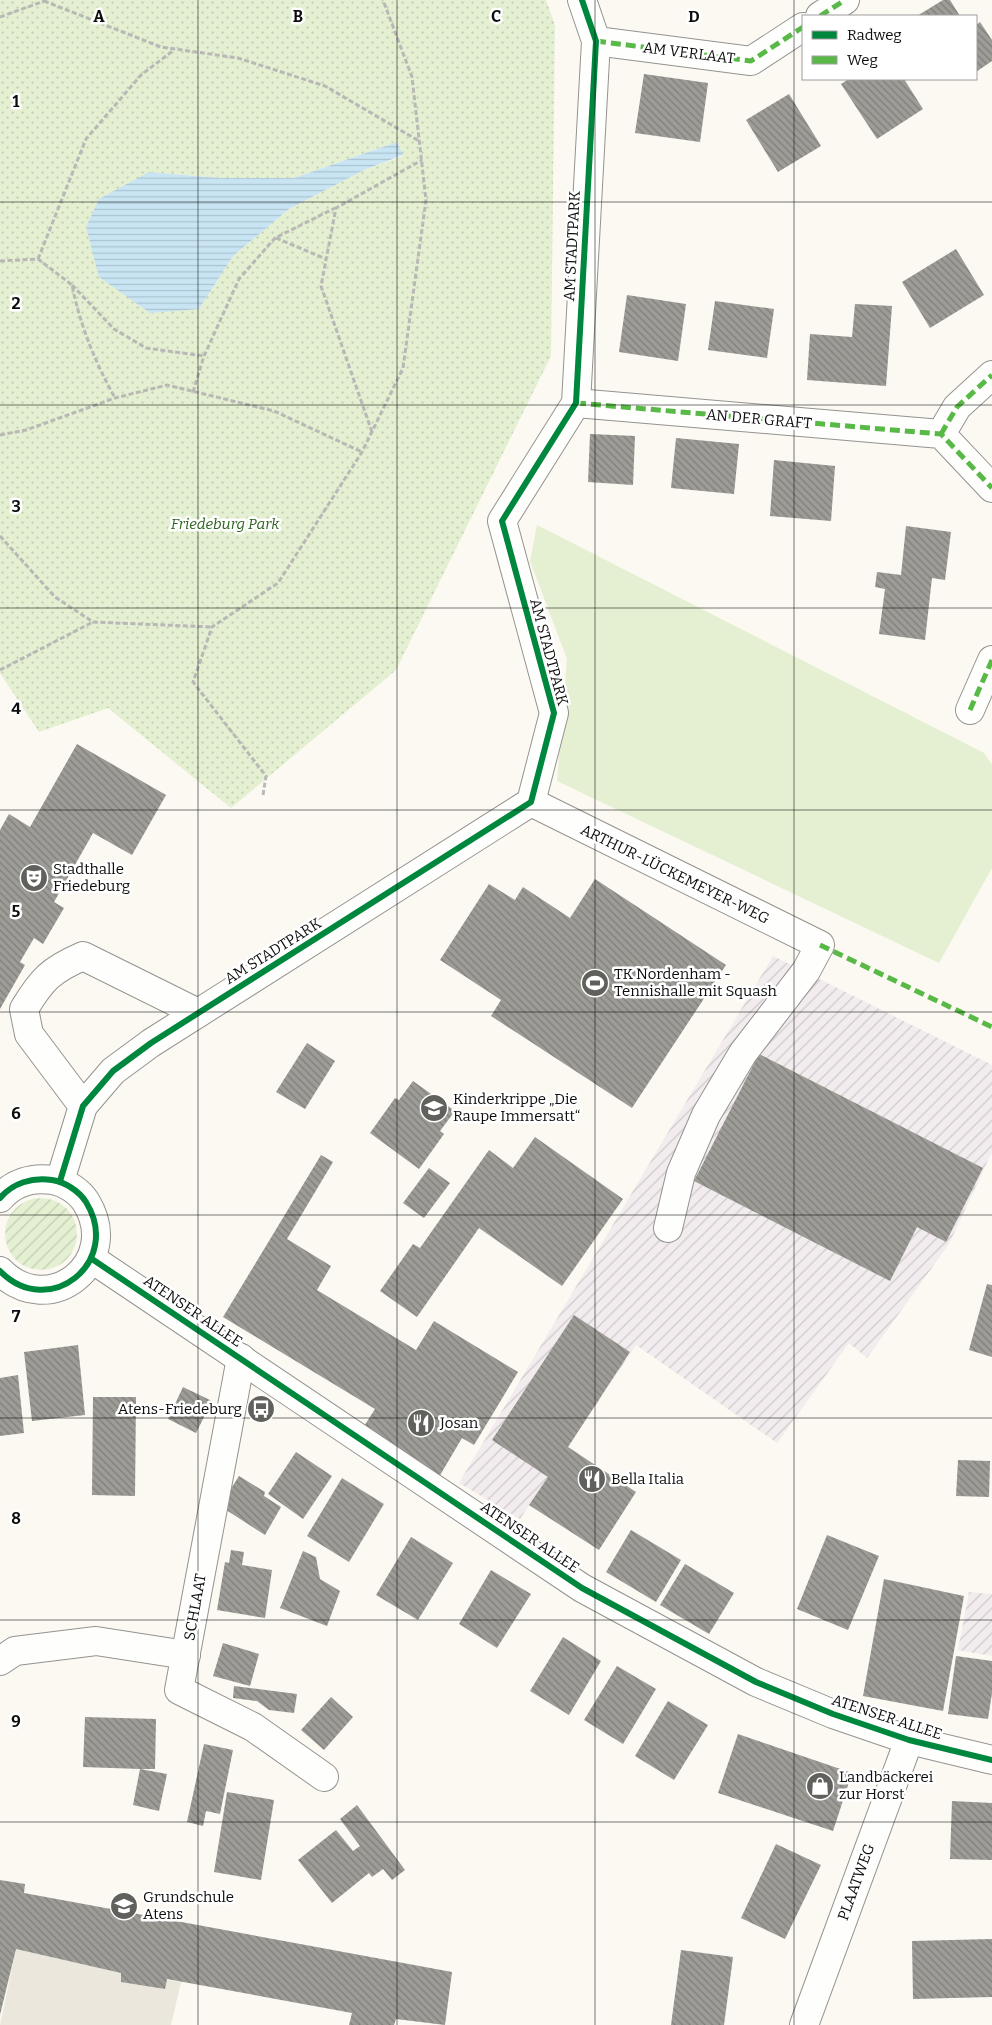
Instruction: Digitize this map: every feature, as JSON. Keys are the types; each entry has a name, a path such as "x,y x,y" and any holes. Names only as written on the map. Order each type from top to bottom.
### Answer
{"street":[{"name":"AM STADTPARK","path":"60,1181 83,1106 113,1071 151,1043 531,802 554,713 502,521 576,403 596,41 582,0"},
{"path":"822,15 844,0"},
{"name":"AM VERLAAT","path":"596,41 751,61 802,28"},
{"path":"992,375 957,407 941,434 992,488"},
{"name":"AN DER GRAFT","path":"576,403 941,434"},
{"path":"970,710 992,660"},
{"name":"ARTHUR-LÜCKEMEYER-WEG","path":"531,802 820,945 806,971 744,1052 706,1115 681,1173 668,1228"},
{"path":"83,1106 29,1034 24,1009 39,984 60,966 83,956 198,1013"},
{"path":"0,1198 6,1191 22,1182 42,1178 60,1181 81,1195 95,1216 97,1242 92,1259 76,1278 60,1287 43,1290 25,1288 3,1282"},
{"name":"ATENSER ALLEE","path":"92,1259 574,1582 618,1609 756,1682 833,1714 909,1740 992,1760"},
{"name":"SCHLAAT","path":"241,1358 179,1690 253,1727 324,1777"},
{"path":"0,1661 14,1651 96,1641 186,1655"},
{"name":"PLAATWEG","path":"804,2025 909,1740"}],"path":[{"path":"0,670 93,622 212,627 278,583 362,452 403,368 426,200 412,77 383,0"},
{"path":"0,17 45,1 161,47 238,58 325,86 420,142"},
{"path":"38,259 86,139 141,75 174,49"},
{"path":"193,392 204,356 239,279 275,238 336,208 422,160"},
{"path":"336,208 320,286 372,432"},
{"path":"275,238 326,259"},
{"path":"0,261 38,259 72,285 114,329 146,348 204,356"},
{"path":"72,285 79,319 114,398"},
{"path":"0,435 26,430 114,398 167,385 274,411 362,452"},
{"path":"0,536 55,597 93,622"},
{"path":"212,627 193,682 266,776 263,795"}],"shaded area":[{"path":"773,956 992,1065 992,1152 949,1244 867,1358 849,1343 777,1443 636,1345 520,1519 459,1483"},
{"path":"969,1592 992,1594 992,1656 958,1650"},
{"path":"16,1949 121,1973 181,1982 171,2025 0,2025"}],"green space":[{"name":"Friedeburg Park","path":"0,0 546,0 555,25 551,356 396,670 231,808 108,708 39,732 0,673","holes":["397,142 403,156 364,170 289,209 233,256 199,309 150,172 221,178 294,178"]},
{"path":"537,525 984,753 992,765 992,868 939,963 557,781 567,659 530,561"},
{"path":"41,1198 61,1204 71,1214 77,1234 71,1254 61,1264 41,1270 21,1264 11,1254 5,1234 11,1214 21,1204"}],"water":[{"path":"397,142 403,155 364,170 289,209 233,256 199,309 150,313 99,277 86,227 99,199 149,172 221,178 294,178"}],"building":[{"path":"943,0 950,0 959,15 919,15"},
{"path":"980,22 992,40 992,61 977,71 977,24"},
{"path":"644,74 708,83 700,142 635,133"},
{"path":"847,80 905,80 923,109 877,139 841,84"},
{"path":"789,94 821,146 778,172 746,120"},
{"path":"956,249 984,295 930,328 902,282"},
{"path":"627,295 686,304 678,361 619,352"},
{"path":"715,301 774,309 767,358 708,350"},
{"path":"855,304 892,306 886,386 807,380 810,334 852,337"},
{"path":"590,434 635,436 633,485 588,482"},
{"path":"676,438 739,444 734,494 671,488"},
{"path":"774,460 835,466 831,521 770,516"},
{"path":"906,526 951,532 945,580 932,578 925,640 879,634 885,589 875,587 877,572 901,575"},
{"name":"Stadthalle Friedeburg","path":"77,744 166,795 132,855 93,833 54,902 64,908 43,944 34,938 20,962 25,965 0,1009 0,830 9,814 30,827"},
{"name":"TK Nordenham - Tennishalle mit Squash","path":"595,879 726,965 632,1108 491,1016 501,1000 440,960 489,884 515,900 523,887 570,918"},
{"path":"307,1043 335,1061 305,1109 276,1092"},
{"path":"759,1054 983,1168 946,1242 917,1227 890,1281 694,1181"},
{"path":"413,1081 455,1111 440,1131 444,1134 419,1169 370,1133 395,1098 399,1100"},
{"path":"535,1137 623,1199 562,1286 479,1228 417,1317 380,1291 413,1244 420,1248 489,1150 513,1168"},
{"path":"321,1155 333,1162 287,1239 331,1266 317,1290 416,1350 434,1321 518,1372 474,1445 462,1438 439,1477 361,1431 375,1409 223,1317"},
{"path":"429,1168 450,1183 424,1218 403,1203"},
{"path":"987,1284 992,1285 992,1357 969,1350"},
{"path":"574,1315 630,1352 568,1447 636,1492 599,1550 529,1505 548,1477 492,1440"},
{"path":"78,1345 85,1415 32,1421 24,1352"},
{"path":"18,1375 24,1433 0,1436 0,1378"},
{"path":"183,1387 212,1401 196,1433 168,1419"},
{"path":"93,1397 136,1397 135,1496 92,1495"},
{"path":"296,1452 332,1476 303,1519 268,1494"},
{"path":"958,1460 990,1461 989,1497 956,1496"},
{"path":"239,1476 265,1492 264,1496 281,1507 265,1535 220,1506"},
{"path":"342,1478 384,1504 349,1562 307,1536"},
{"path":"631,1530 681,1560 656,1602 606,1572"},
{"path":"827,1535 879,1556 848,1630 797,1609"},
{"path":"411,1537 453,1563 418,1620 376,1595"},
{"path":"231,1550 244,1552 242,1565 272,1570 265,1618 217,1610 225,1562 229,1563"},
{"path":"303,1551 316,1557 320,1579 340,1591 327,1626 280,1608"},
{"path":"685,1564 734,1593 709,1634 660,1605"},
{"path":"491,1570 531,1594 497,1648 459,1624"},
{"path":"884,1579 964,1596 943,1711 863,1696"},
{"path":"563,1637 601,1661 569,1715 530,1691"},
{"path":"223,1643 259,1654 250,1686 213,1676"},
{"path":"956,1656 992,1661 992,1693 988,1719 948,1714"},
{"path":"617,1666 656,1689 623,1744 584,1720"},
{"path":"234,1686 297,1694 294,1713 269,1710 257,1701 233,1698"},
{"path":"331,1697 353,1717 324,1750 301,1730"},
{"path":"668,1701 708,1725 674,1780 635,1756"},
{"path":"85,1717 156,1719 155,1769 83,1767"},
{"path":"738,1734 852,1773 833,1831 718,1793"},
{"path":"204,1744 233,1750 220,1814 206,1811 203,1826 187,1822"},
{"path":"140,1769 167,1774 159,1811 133,1805"},
{"path":"227,1792 274,1800 261,1880 214,1872"},
{"path":"952,1801 992,1803 992,1860 950,1859"},
{"path":"357,1805 405,1870 392,1880 383,1869 372,1877 369,1873 332,1903 298,1860 336,1830 353,1851 360,1846 340,1819"},
{"path":"776,1844 821,1865 785,1939 741,1918"},
{"path":"0,1880 25,1884 24,1893 452,1972 445,2025 396,2019 394,2025 349,2025 352,2013 167,1979 165,1989 121,1982 121,1973 16,1949 0,2015"},
{"path":"992,1939 992,1997 913,1999 912,1941"},
{"path":"681,1950 733,1957 724,2025 671,2025"}],"marked path":[{"path":"822,15 845,0"},
{"path":"596,41 751,61 802,28"},
{"path":"941,434 957,407 992,375"},
{"path":"576,403 941,434 992,488"},
{"path":"970,710 992,660"},
{"path":"820,945 992,1027"}],"cycle path":[{"path":"60,1181 83,1106 113,1071 151,1043 531,802 554,713 502,521 576,403 596,41 582,0"},
{"path":"0,1198 11,1188 23,1182 37,1179 57,1181 80,1194 86,1202 95,1224 95,1245 88,1263 75,1278 58,1287 39,1290 19,1285 0,1271"},
{"path":"92,1259 582,1588 756,1682 833,1714 909,1740 992,1760"}],"place":[{"name":"Stadthalle Friedeburg","path":"34,878"},
{"name":"TK Nordenham - Tennishalle mit Squash","path":"595,983"},
{"name":"Kinderkrippe „Die Raupe Immersatt“","path":"434,1108"},
{"name":"Atens-Friedeburg","path":"261,1409"},
{"name":"Josan","path":"421,1423"},
{"name":"Bella Italia","path":"592,1479"},
{"name":"Landbäckerei zur Horst","path":"820,1786"},
{"name":"Grundschule Atens","path":"124,1906"}]}
